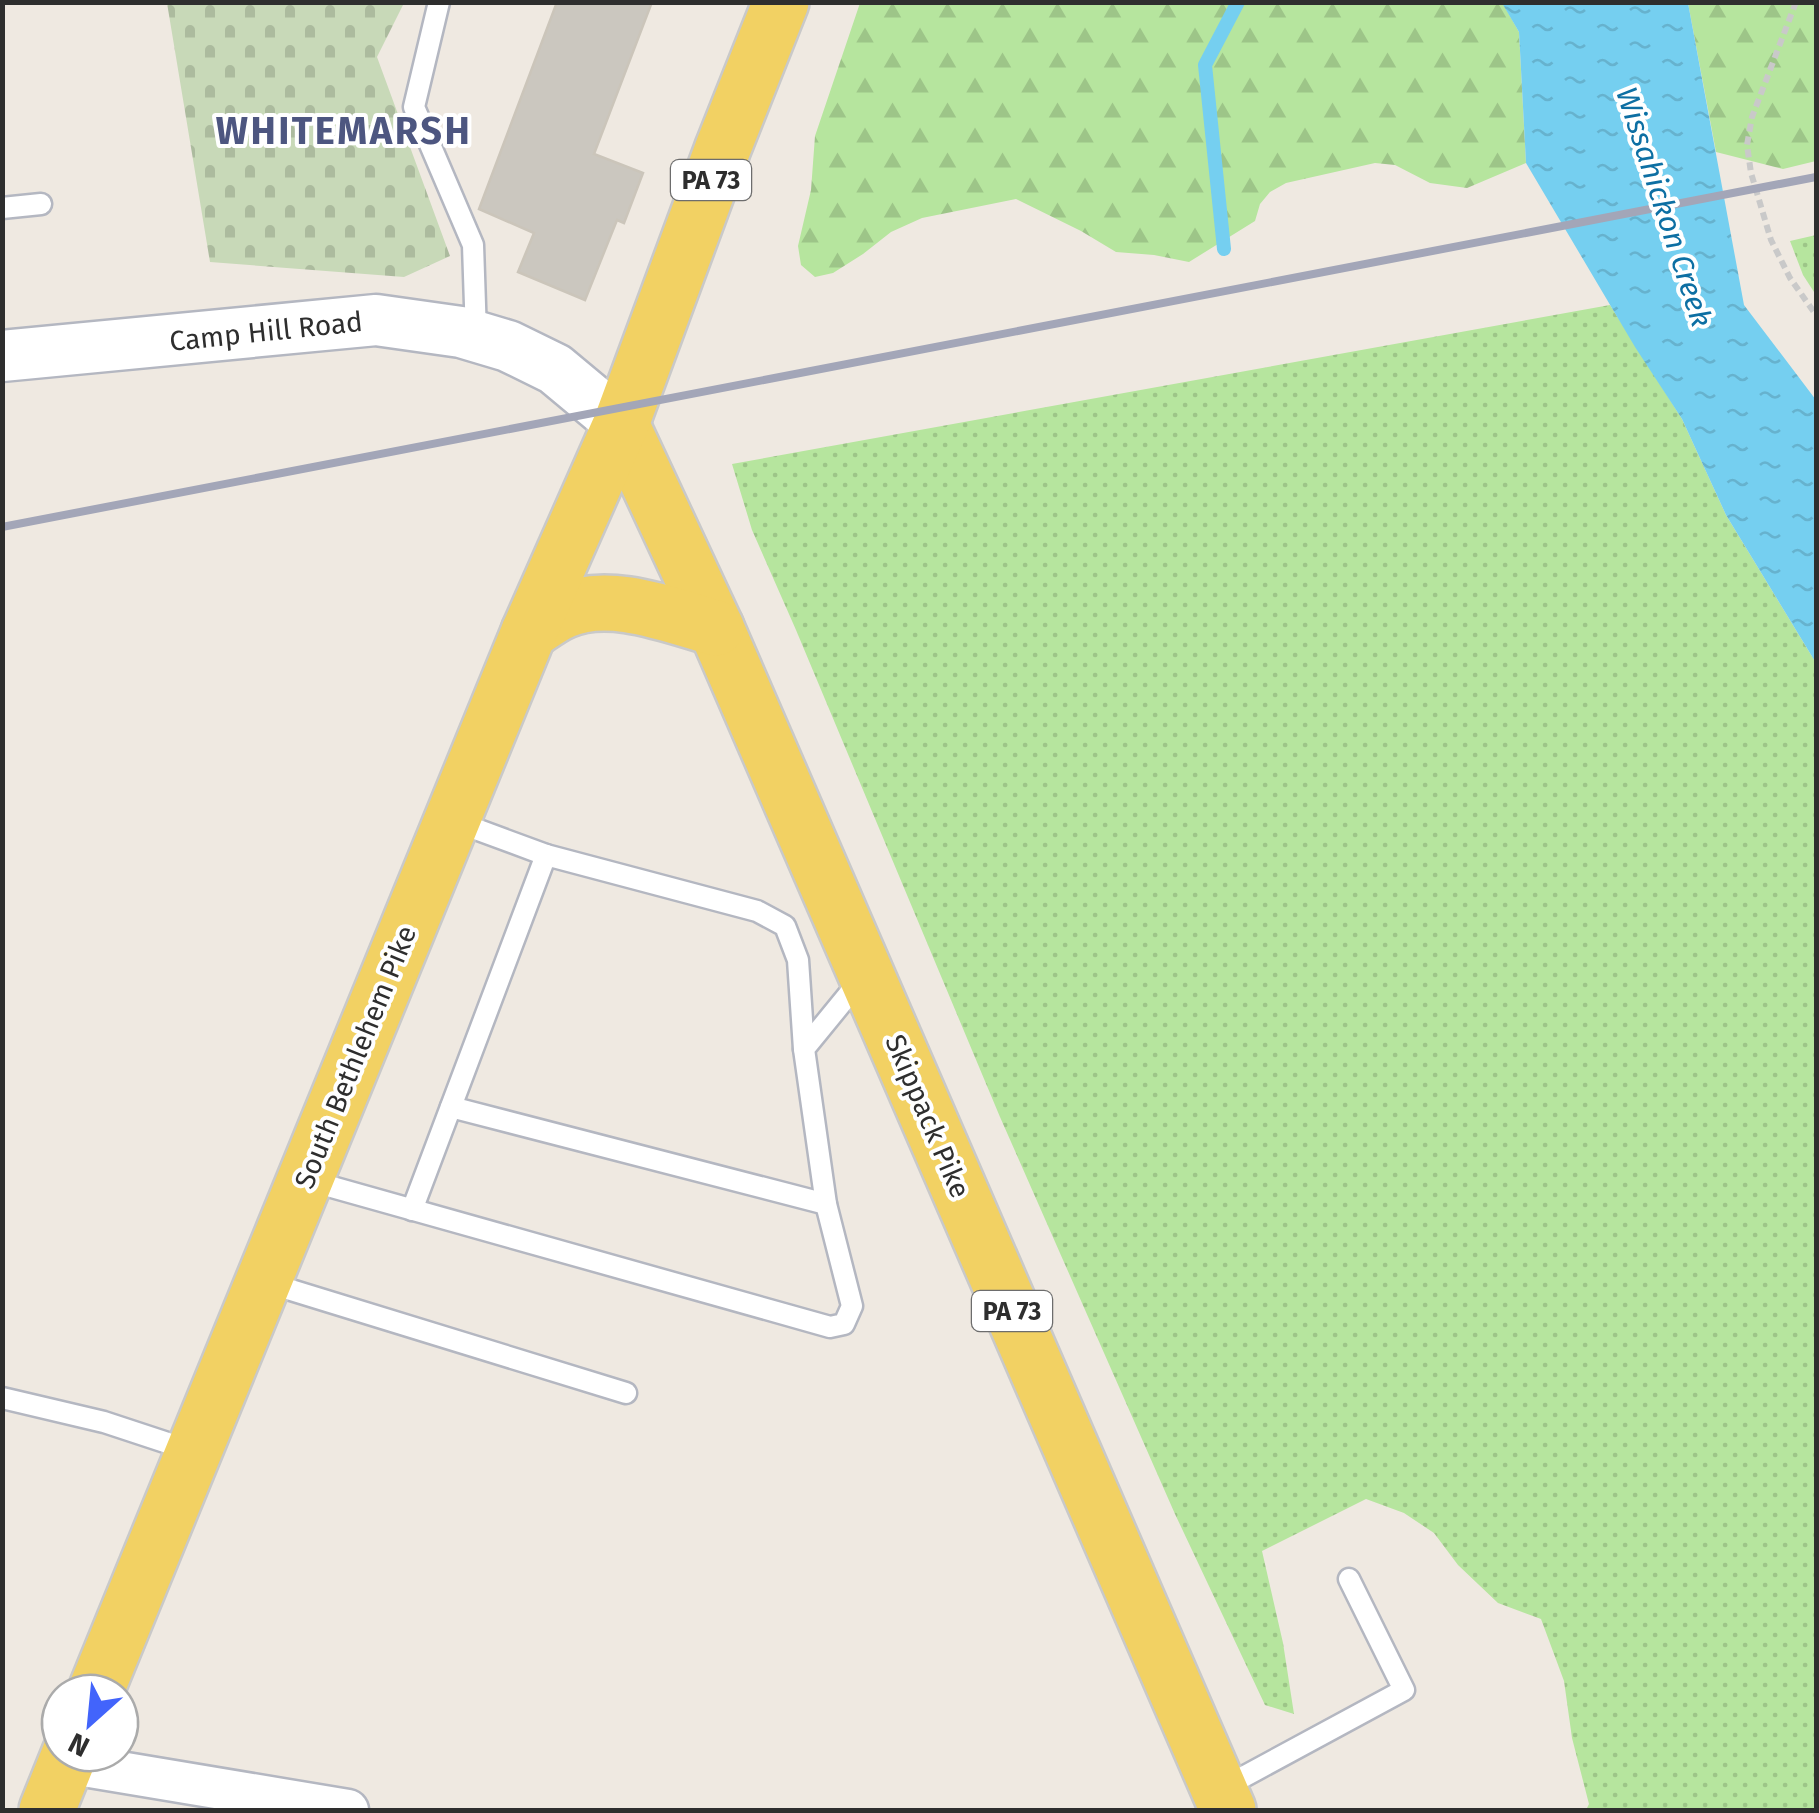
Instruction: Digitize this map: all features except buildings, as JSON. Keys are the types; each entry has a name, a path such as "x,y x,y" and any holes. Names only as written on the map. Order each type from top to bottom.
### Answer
{"main road":[{"name":"PA 73","path":"622,424 781,2"},
{"name":"Skippack Pike","path":"622,424 716,628 1223,1800"},
{"name":"South Bethlehem Pike","path":"103,1673 530,632 622,424"},
{"path":"530,632 564,610 601,603 640,606 716,628"}],"street":[{"name":"Camp Hill Road","path":"2,356 376,320 476,336 508,346 554,369 622,424"},
{"path":"61,1775 348,1810"}],"lane":[{"path":"439,2 414,106 473,245 476,336"},
{"path":"2,208 41,204"},
{"path":"305,1180 830,1327 844,1324 852,1306 826,1204 804,1048 798,960 785,926 757,912 546,855 452,820"},
{"path":"412,1210 546,855"},
{"path":"804,1048 866,973"},
{"path":"452,1107 826,1204"},
{"path":"263,1281 626,1392"},
{"path":"2,1398 104,1422 194,1452"},
{"path":"1223,1800 1404,1690 1348,1580"}],"path":[{"path":"1796,2 1752,117 1747,145 1771,240 1790,278 1816,314"}],"green space":[{"path":"1502,2 1519,32 1526,163 1467,188 1430,183 1395,165 1375,163 1286,183 1270,192 1260,204 1255,221 1189,262 1116,252 1016,199 922,218 891,232 833,273 815,277 801,265 798,246 811,190 815,136 860,3"},
{"path":"167,3 404,3 377,57 450,256 404,277 210,262"},
{"path":"1688,3 1816,3 1816,161 1783,169 1716,152"},
{"path":"1816,235 1816,295 1803,275 1790,241"},
{"path":"1610,305 1682,419 1726,515 1816,663 1816,1810 1586,1810 1589,1804 1572,1738 1564,1681 1541,1619 1498,1603 1458,1565 1434,1533 1404,1513 1366,1499 1262,1551 1294,1714 1265,1705 1175,1514 1000,1117 752,530 732,464"}],"water":[{"name":"Wissahickon Creek","path":"1502,3 1688,3 1744,305 1816,400 1816,663 1726,515 1682,419 1526,163 1519,32"}],"waterway":[{"path":"1224,249 1205,65 1238,2"}],"railway":[{"path":"2,527 1816,177"}],"district":[{"name":"WHITEMARSH","path":"344,131"}]}
